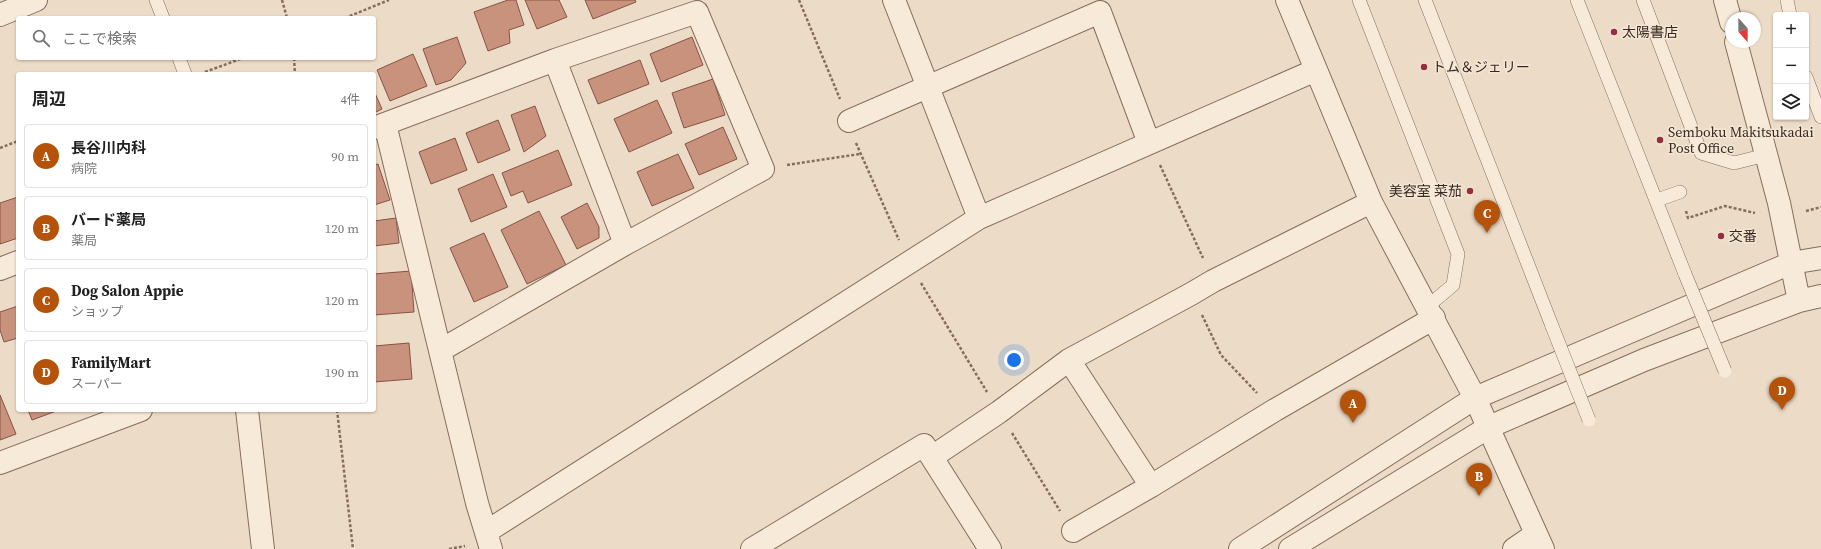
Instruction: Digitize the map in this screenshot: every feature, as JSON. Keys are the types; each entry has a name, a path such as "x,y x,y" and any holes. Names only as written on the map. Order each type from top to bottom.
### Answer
{"street":[{"path":"0,15 36,0"},
{"path":"894,0 979,218"},
{"path":"1286,0 1372,202 1475,398 1540,542 1514,549"},
{"path":"1725,0 1728,12"},
{"path":"849,121 928,87 1097,6 1149,142"},
{"path":"441,350 625,244 763,169 697,12 555,60 380,126 441,350 477,503 489,541 979,218 1149,142 1316,70"},
{"path":"1738,48 1782,219 1799,301"},
{"path":"555,60 625,244"},
{"path":"932,457 999,412 1069,360 1192,294 1213,281 1372,202"},
{"path":"1240,549 1475,398 1791,264 1821,258"},
{"path":"0,268 16,263"},
{"path":"1290,549 1489,428 1644,360 1799,301 1821,296"},
{"path":"1072,531 1151,486 1431,312"},
{"path":"1069,360 1151,486"},
{"path":"0,464 136,412"},
{"path":"247,412 263,549"},
{"path":"752,549 924,445 990,549"}],"lane":[{"path":"156,0 162,16"},
{"path":"1359,0 1458,254 1453,285 1431,312"},
{"path":"1425,0 1589,420"},
{"path":"1577,0 1685,274 1725,371"},
{"path":"1643,0 1701,152 1734,163 1766,155"},
{"path":"1787,0 1789,12"},
{"path":"180,60 184,72"},
{"path":"1809,84 1821,117"},
{"path":"1657,200 1680,192"}],"path":[{"path":"282,0 286,16"},
{"path":"350,16 390,0"},
{"path":"206,72 238,60"},
{"path":"294,60 295,72"},
{"path":"0,148 16,142"},
{"path":"1149,142 1213,281"},
{"path":"763,169 860,154"},
{"path":"1680,192 1688,218 1725,206 1782,219"},
{"path":"1192,294 1221,355 1275,410"},
{"path":"337,412 353,549"}],"building":[{"path":"508,0 516,0 524,25 509,30 510,43 488,51 474,12"},
{"path":"525,0 559,0 567,17 537,29"},
{"path":"585,0 635,0 636,2 593,19"},
{"path":"457,37 466,63 451,80 436,85 423,49"},
{"path":"692,37 703,65 661,82 650,54"},
{"path":"413,54 427,86 390,101 377,70"},
{"path":"640,60 649,84 598,104 588,80"},
{"path":"713,79 725,115 684,128 672,93"},
{"path":"376,96 382,109 376,112"},
{"path":"657,100 672,133 629,152 614,119"},
{"path":"535,106 546,136 524,152 511,115"},
{"path":"498,120 510,150 478,163 466,133"},
{"path":"723,127 737,159 699,175 685,144"},
{"path":"455,138 467,170 431,184 419,152"},
{"path":"558,150 572,185 528,203 523,191 511,196 502,173"},
{"path":"678,154 694,188 652,206 637,172"},
{"path":"376,164 378,164 390,200 376,204"},
{"path":"493,174 507,207 471,222 458,189"},
{"path":"16,198 16,239 0,244 0,203"},
{"path":"587,203 599,227 599,238 577,249 561,217"},
{"path":"539,211 566,265 527,284 501,230"},
{"path":"396,218 399,243 376,246 376,221"},
{"path":"484,233 508,287 474,302 450,248"},
{"path":"411,271 414,312 376,315 376,274"},
{"path":"16,307 16,339 4,342 0,330 0,312"},
{"path":"409,343 412,379 376,382 376,346"},
{"path":"0,395 16,434 0,440"},
{"path":"29,412 54,412 32,420"}],"place":[{"name":"太陽書店","path":"1614,32"},
{"name":"トム＆ジェリー","path":"1424,67"},
{"name":"Semboku Makitsukadai Post Office","path":"1660,140"},
{"name":"美容室 菜茄","path":"1470,191"},
{"name":"Dog Salon Appie","path":"1487,233"},
{"name":"交番","path":"1721,236"},
{"name":"FamilyMart","path":"1782,410"},
{"name":"長谷川内科","path":"1353,423"},
{"name":"バード薬局","path":"1479,496"}]}
